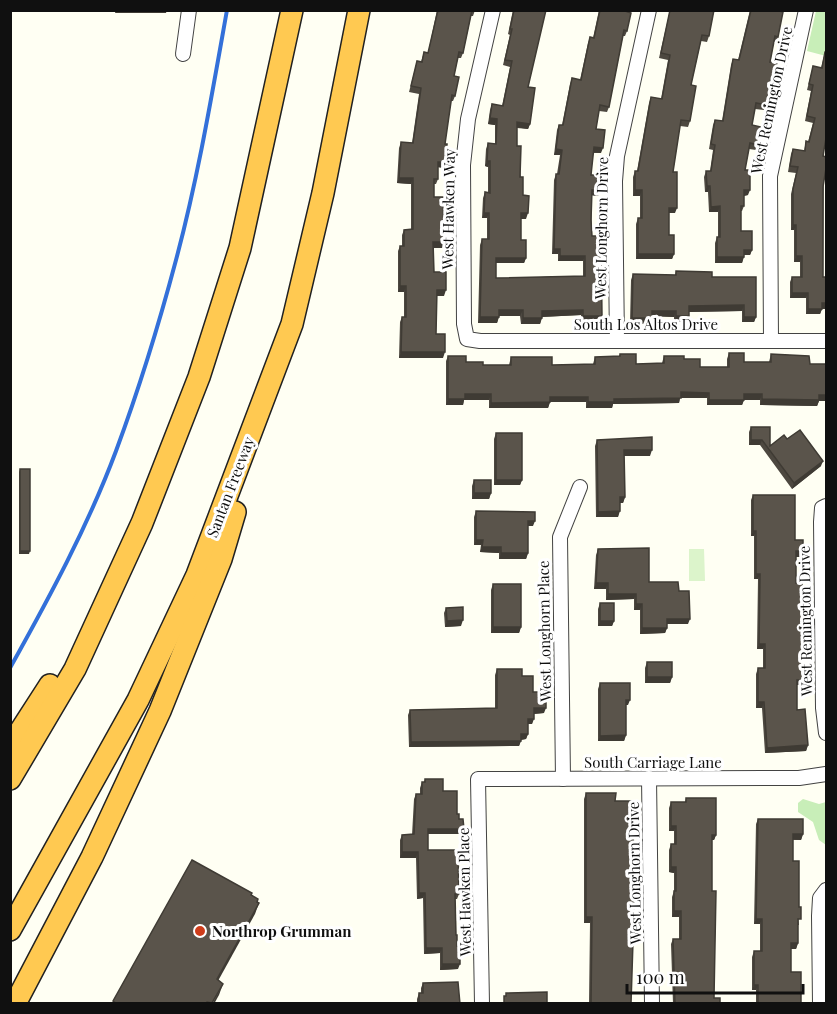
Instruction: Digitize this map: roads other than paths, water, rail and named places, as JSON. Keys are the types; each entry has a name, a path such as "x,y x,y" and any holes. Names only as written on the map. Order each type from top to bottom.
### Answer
{"highway":[{"path":"10,779 75,669 142,523 199,377 240,248 292,10"},
{"name":"Santan Freeway","path":"10,930 138,700 197,575 292,324 323,193 359,10"},
{"path":"15,1004 92,857 160,711 221,559 292,324"},
{"path":"10,747 48,688 142,523"}],"street":[{"path":"183,54 189,10"},
{"name":"West Hawken Way","path":"466,339 463,165 468,119 493,10"},
{"name":"West Longhorn Drive","path":"617,341 615,181 617,156 649,10"},
{"name":"West Remington Drive","path":"771,340 770,176 806,10"},
{"name":"South Los Altos Drive","path":"466,339 480,341 826,340"},
{"name":"West Longhorn Place","path":"563,779 560,537 580,487"},
{"name":"West Remington Drive","path":"824,507 823,708 826,733"},
{"name":"South Carriage Lane","path":"478,779 799,778 826,774"},
{"name":"West Longhorn Drive","path":"649,778 652,1004"},
{"name":"West Hawken Place","path":"478,779 482,1004"},
{"path":"820,1004 819,916 820,898 826,890"}],"waterway":[{"path":"10,668 93,507 141,380 184,229 227,10"}],"place":[{"name":"Northrop Grumman","path":"200,931"}]}
